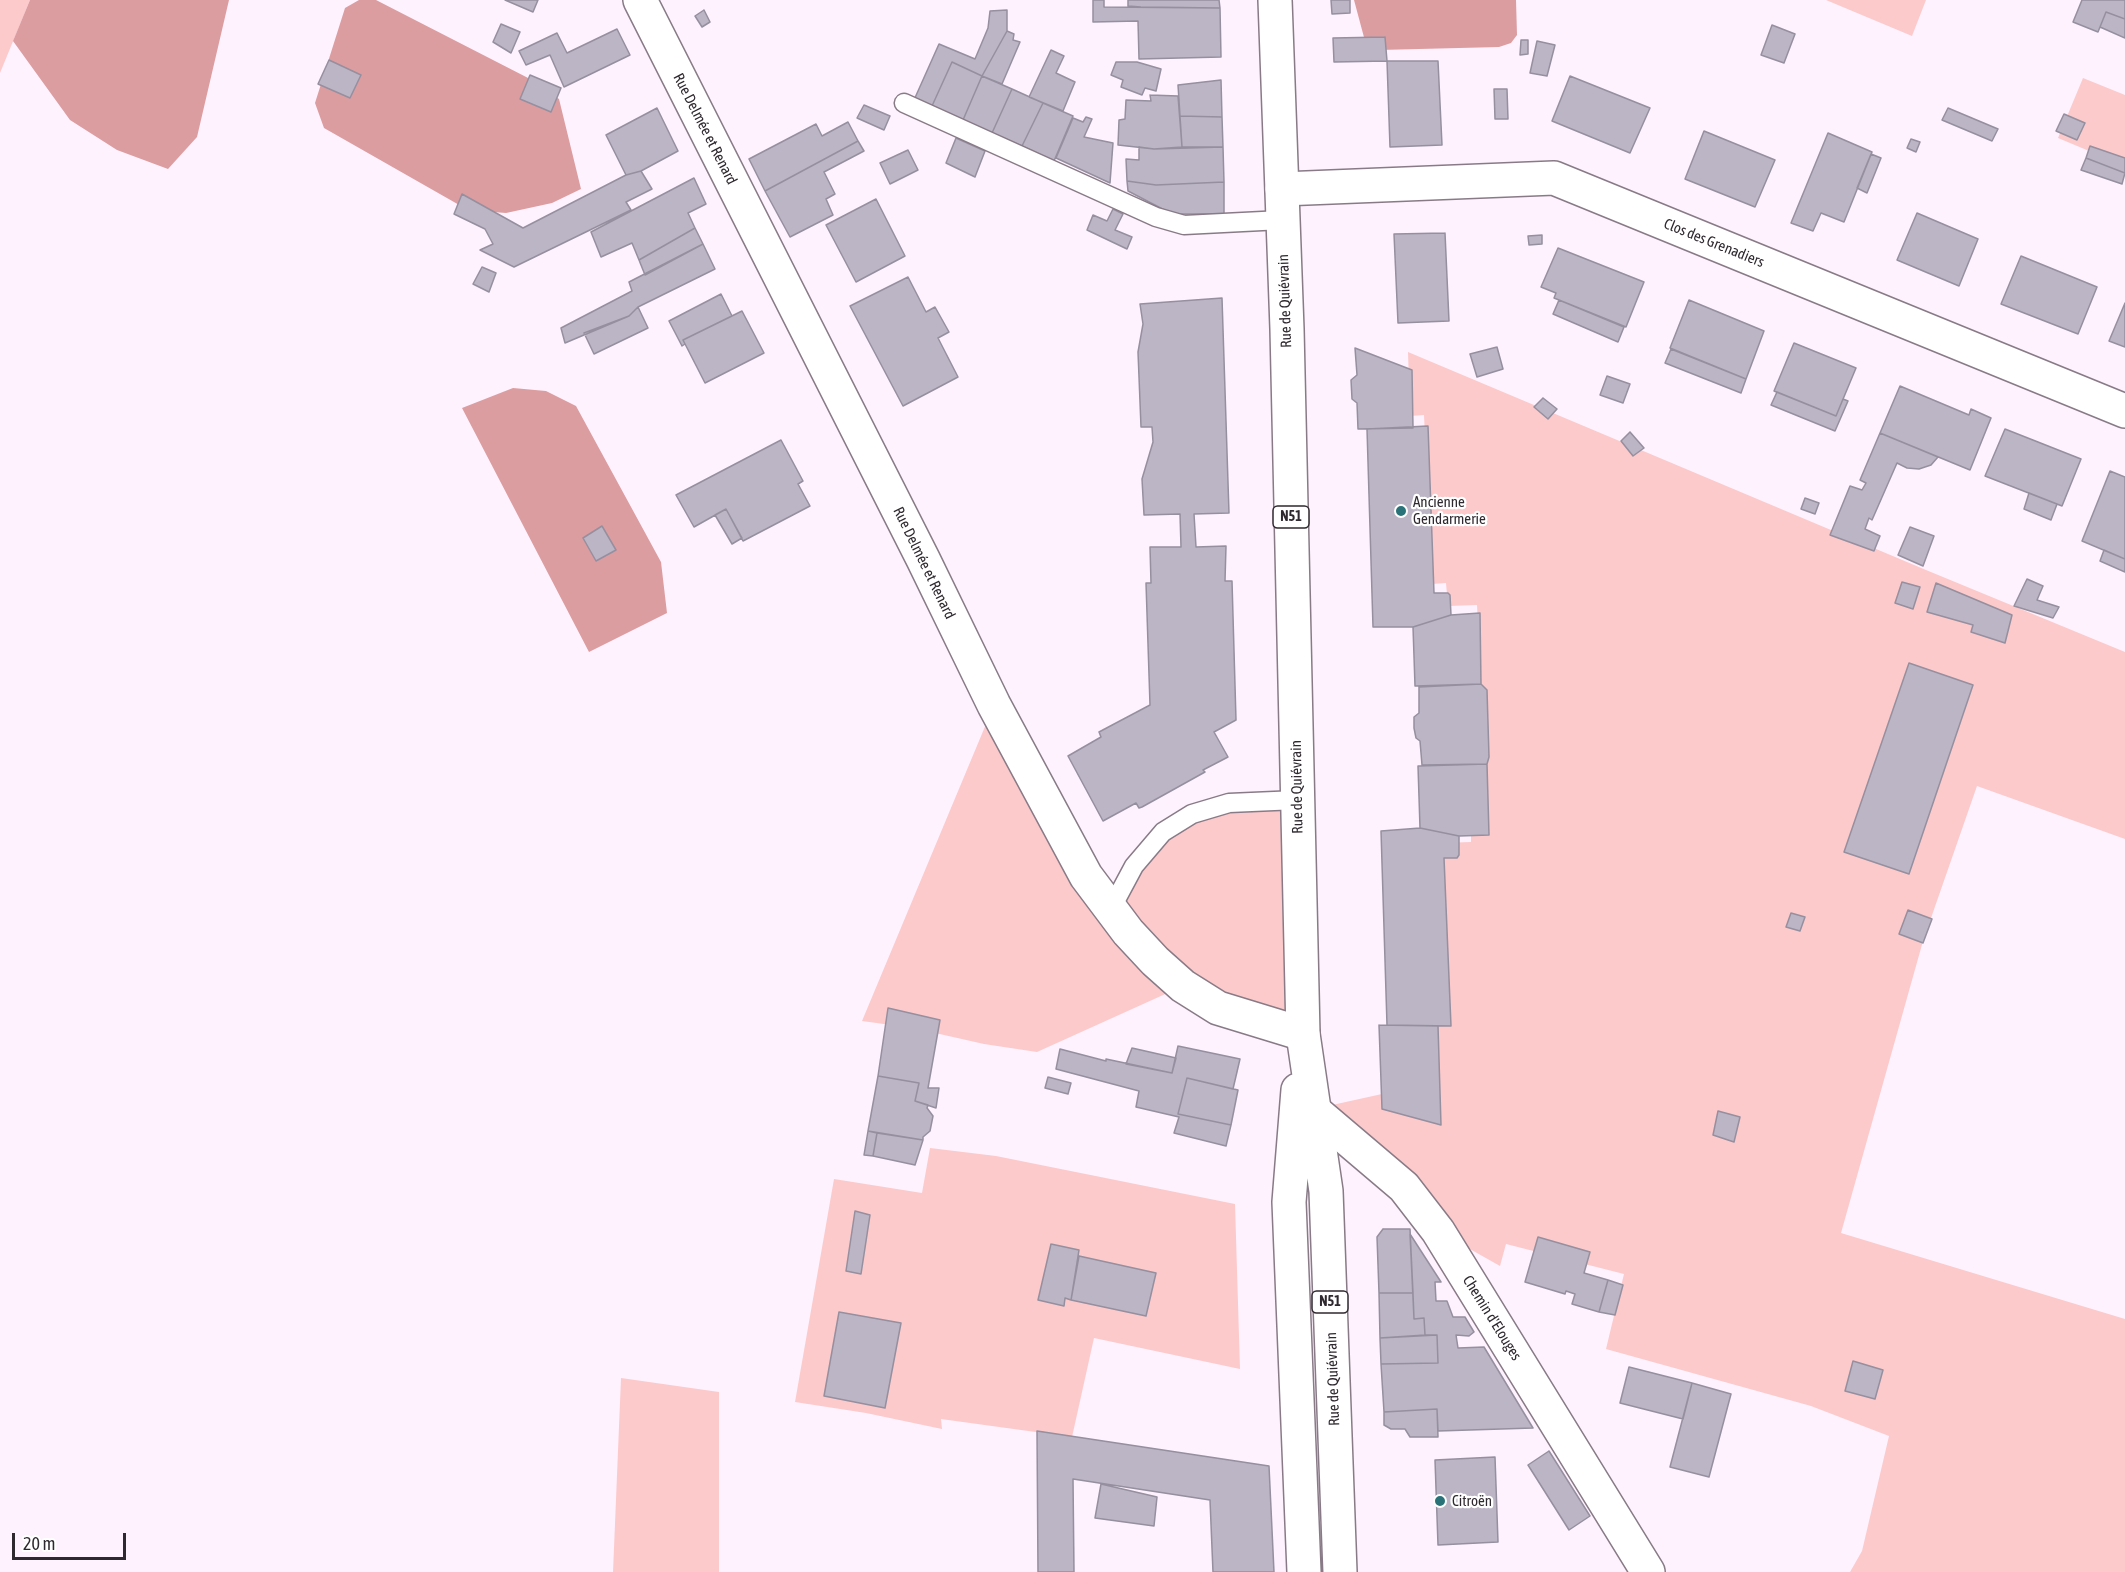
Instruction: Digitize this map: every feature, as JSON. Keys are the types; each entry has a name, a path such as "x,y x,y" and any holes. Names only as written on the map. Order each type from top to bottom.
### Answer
{"street":[{"name":"Rue Delmée et Renard","path":"640,0 923,559 993,705 1086,876 1155,961 1183,986 1218,1008 1303,1034"},
{"name":"Rue de Quiévrain","path":"1275,0 1287,340 1303,1034"},
{"name":"Clos des Grenadiers","path":"1282,204 1554,178 2125,411"},
{"name":"N51","path":"1303,1034 1305,1102 1289,1188 1304,1572"},
{"name":"Rue de Quiévrain","path":"1305,1102 1326,1191 1340,1572"},
{"name":"Chemin d'Elouges","path":"1305,1102 1404,1187 1438,1231 1648,1572"}],"lane":[{"path":"904,103 1156,217 1184,225 1282,204"},
{"path":"1111,909 1134,866 1163,832 1192,814 1229,803 1297,800"}],"shaded area":[{"path":"0,0 30,0 0,73"},
{"path":"30,0 229,0 197,137 168,169 117,150 70,120 13,41"},
{"path":"359,0 376,0 532,80 559,99 581,189 552,203 506,213 468,210 324,128 315,103 345,8"},
{"path":"1354,0 1516,0 1517,35 1511,43 1499,47 1379,50 1365,41"},
{"path":"1826,0 1926,0 1912,36"},
{"path":"2083,78 2125,95 2125,166 2058,138"},
{"path":"1408,352 2125,652 2125,839 1977,786 1923,941 1841,1233 2125,1319 2125,1572 1850,1572 1862,1551 1889,1436 1811,1406 1606,1349 1624,1274 1506,1244 1500,1266 1438,1231 1314,1109 1382,1094 1438,1108 1433,1011 1441,843 1471,842 1471,824 1487,823 1477,605 1448,606 1446,583 1432,584 1424,415 1410,416"},
{"path":"513,388 546,391 576,406 661,562 667,613 589,652 462,408"},
{"path":"994,705 1111,909 1134,866 1192,814 1297,800 1303,1034 1183,986 1037,1052 984,1044 913,1028 862,1021"},
{"path":"930,1148 996,1156 1235,1204 1240,1369 1094,1338 1072,1437 941,1419 942,1429 866,1413 795,1402 834,1179 922,1193"},
{"path":"621,1378 719,1392 719,1572 613,1572"}],"building":[{"path":"505,0 538,0 533,12"},
{"path":"1093,0 1104,0 1104,7 1220,8 1221,57 1139,59 1138,21 1093,22"},
{"path":"1128,0 1219,0 1220,8 1128,6"},
{"path":"1331,0 1350,0 1350,13 1332,14"},
{"path":"2082,0 2125,0 2125,19 2106,12 2098,32 2073,22"},
{"path":"704,10 710,22 702,27 695,16"},
{"path":"1007,10 1007,31 982,76 952,62 932,106 914,100 939,44 975,59 988,28 990,11"},
{"path":"2106,12 2125,19 2125,38 2100,27"},
{"path":"501,24 520,32 511,53 493,42"},
{"path":"1772,25 1795,34 1784,63 1761,55"},
{"path":"617,29 630,55 564,87 550,55 526,65 519,51 557,33 567,53"},
{"path":"1007,31 1014,34 1013,40 1020,42 1002,84 982,76"},
{"path":"1385,37 1387,61 1334,62 1333,38"},
{"path":"1521,40 1528,40 1528,54 1520,55"},
{"path":"1537,41 1555,45 1547,76 1530,73"},
{"path":"1051,50 1064,56 1056,73 1075,82 1063,111 1029,97"},
{"path":"329,60 361,75 350,98 318,84"},
{"path":"1387,61 1438,61 1442,145 1390,147"},
{"path":"952,62 982,76 963,120 932,106"},
{"path":"1116,62 1137,62 1161,69 1156,91 1145,88 1142,95 1121,87 1123,80 1111,75"},
{"path":"530,75 561,88 551,112 520,99"},
{"path":"982,76 1012,89 992,133 963,120"},
{"path":"1570,76 1650,108 1630,153 1552,121"},
{"path":"1221,80 1222,117 1180,116 1178,85"},
{"path":"1012,89 1043,103 1022,146 992,133"},
{"path":"1494,89 1507,89 1508,119 1495,119"},
{"path":"1150,95 1178,96 1182,147 1154,149 1118,145 1119,120 1125,119 1126,100 1151,101"},
{"path":"1043,103 1073,116 1054,161 1022,146"},
{"path":"864,105 890,116 884,130 857,118"},
{"path":"657,108 678,151 641,171 626,175 606,135"},
{"path":"1948,108 1998,129 1992,141 1942,120"},
{"path":"2064,114 2085,123 2077,140 2056,131"},
{"path":"1180,116 1222,117 1223,147 1182,147"},
{"path":"1086,117 1092,119 1084,137 1113,143 1110,183 1056,158 1073,118 1083,122"},
{"path":"848,122 858,141 765,191 749,159 816,124 822,136"},
{"path":"1704,131 1775,160 1755,207 1685,179"},
{"path":"1828,133 1872,152 1844,222 1821,213 1813,231 1791,223"},
{"path":"956,138 985,151 975,177 946,163"},
{"path":"1911,139 1920,142 1916,152 1907,148"},
{"path":"858,141 864,151 824,172 835,194 826,199 833,215 790,237 765,191"},
{"path":"2090,146 2125,158 2125,173 2086,158"},
{"path":"1139,147 1154,149 1223,147 1224,182 1156,185 1127,181 1126,159 1139,160"},
{"path":"908,150 918,170 890,184 880,163"},
{"path":"1871,154 1881,158 1867,193 1857,188"},
{"path":"2086,158 2125,173 2122,184 2081,170"},
{"path":"641,171 652,189 626,202 631,210 514,267 480,250 493,244 485,229 454,214 462,194 523,228 626,175"},
{"path":"694,178 706,204 688,213 695,228 639,260 632,243 601,257 591,232"},
{"path":"1127,181 1156,185 1224,182 1224,214 1172,214 1128,191"},
{"path":"876,199 905,256 856,282 826,225"},
{"path":"1113,209 1123,214 1115,230 1132,237 1127,249 1087,230 1093,215 1107,221"},
{"path":"1917,213 1978,239 1959,286 1897,260"},
{"path":"695,228 703,244 645,275 639,260"},
{"path":"1445,233 1449,321 1398,323 1394,234"},
{"path":"1542,235 1542,244 1529,245 1528,236"},
{"path":"703,244 715,269 638,307 629,316 565,343 561,328 632,291 629,282"},
{"path":"1558,248 1644,282 1626,327 1554,298 1556,293 1541,287"},
{"path":"2021,256 2097,287 2078,334 2001,304"},
{"path":"482,267 496,273 489,292 473,284"},
{"path":"908,277 926,312 935,307 949,332 938,338 958,377 903,406 850,306"},
{"path":"721,294 732,316 683,340 685,344 682,346 669,321"},
{"path":"1222,298 1229,513 1194,514 1196,547 1226,546 1225,581 1232,581 1236,720 1214,732 1228,757 1142,807 1139,808 1136,803 1103,821 1068,756 1101,737 1099,732 1150,705 1146,583 1151,583 1150,547 1181,547 1180,514 1144,515 1142,479 1153,442 1152,427 1141,427 1138,352 1143,324 1140,304"},
{"path":"1559,300 1624,327 1618,342 1553,314"},
{"path":"1689,300 1764,331 1746,379 1670,348"},
{"path":"2125,303 2125,347 2109,341"},
{"path":"638,307 648,328 594,354 584,333 629,316"},
{"path":"742,311 764,353 705,383 683,340"},
{"path":"1794,343 1856,368 1836,416 1774,391"},
{"path":"1497,347 1503,369 1477,377 1470,354"},
{"path":"1355,348 1412,370 1413,428 1358,429 1357,403 1352,399 1351,380 1357,375"},
{"path":"1671,349 1746,379 1741,393 1665,363"},
{"path":"1607,376 1630,384 1623,403 1600,395"},
{"path":"1900,386 1969,415 1971,409 1991,418 1970,470 1880,433"},
{"path":"1777,392 1836,416 1843,399 1848,401 1835,431 1771,405"},
{"path":"1543,398 1557,409 1548,419 1534,407"},
{"name":"Ancienne Gendarmerie","path":"1428,426 1434,593 1450,595 1451,615 1413,627 1373,627 1367,429"},
{"path":"2005,429 2081,459 2062,506 1985,476"},
{"path":"1630,432 1644,448 1633,456 1621,441"},
{"path":"1880,433 1938,457 1931,465 1919,469 1907,468 1897,463 1872,520 1869,518 1865,529 1880,536 1874,551 1830,535 1850,486 1862,490 1866,483 1860,480"},
{"path":"781,440 803,481 798,484 810,506 743,541 726,509 694,527 676,495"},
{"path":"2110,471 2125,477 2125,559 2082,541"},
{"path":"2029,493 2057,504 2051,520 2024,509"},
{"path":"1805,498 1819,503 1815,514 1801,509"},
{"path":"726,509 742,538 732,544 715,515"},
{"path":"602,526 616,550 596,561 583,538"},
{"path":"1910,527 1934,536 1923,566 1898,555"},
{"path":"2104,550 2125,559 2125,572 2100,561"},
{"path":"2027,579 2043,586 2037,600 2059,607 2053,618 2014,606"},
{"path":"1902,582 1920,587 1913,609 1895,603"},
{"path":"1936,583 2012,615 2005,643 1971,632 1973,625 1927,612"},
{"path":"1480,613 1481,684 1415,686 1413,627 1451,615"},
{"path":"1909,663 1973,685 1909,874 1844,852"},
{"path":"1481,684 1487,690 1489,757 1487,764 1422,765 1420,741 1416,738 1414,728 1414,717 1419,713 1419,687"},
{"path":"1487,764 1489,835 1459,836 1420,828 1418,766"},
{"path":"1420,828 1459,836 1457,858 1444,858 1451,1026 1387,1025 1381,831"},
{"path":"1908,910 1932,919 1923,943 1899,934"},
{"path":"1791,913 1805,917 1800,931 1786,927"},
{"path":"888,1008 940,1020 928,1088 939,1088 936,1108 915,1101 919,1083 878,1076"},
{"path":"1379,1025 1438,1026 1441,1125 1382,1109"},
{"path":"1178,1046 1240,1059 1233,1089 1187,1078 1178,1114 1231,1125 1226,1146 1174,1133 1179,1117 1136,1107 1139,1091 1056,1069 1060,1049 1106,1061 1106,1059 1172,1073"},
{"path":"1132,1048 1176,1058 1172,1073 1126,1064"},
{"path":"878,1076 919,1083 915,1101 928,1105 927,1108 933,1116 930,1131 923,1137 923,1140 868,1131"},
{"path":"1048,1077 1071,1083 1068,1094 1045,1088"},
{"path":"1187,1078 1238,1090 1231,1125 1178,1114"},
{"path":"1718,1111 1740,1117 1734,1142 1713,1135"},
{"path":"868,1131 877,1133 873,1156 864,1155"},
{"path":"877,1133 923,1140 915,1165 873,1156"},
{"path":"855,1211 870,1215 861,1274 846,1271"},
{"path":"1383,1229 1410,1229 1413,1293 1379,1293 1377,1237"},
{"path":"1410,1234 1441,1282 1435,1282 1436,1301 1447,1301 1453,1317 1465,1317 1474,1332 1469,1336 1456,1335 1458,1348 1484,1347 1533,1428 1438,1431 1437,1409 1384,1412 1381,1364 1438,1363 1437,1335 1425,1335 1424,1318 1414,1319"},
{"path":"1538,1237 1590,1252 1584,1273 1608,1280 1599,1312 1572,1304 1575,1294 1566,1291 1565,1294 1525,1282"},
{"path":"1051,1244 1079,1250 1071,1300 1065,1298 1064,1306 1038,1300"},
{"path":"1079,1256 1156,1273 1146,1316 1071,1300"},
{"path":"1608,1280 1623,1285 1615,1315 1599,1312"},
{"path":"1379,1293 1413,1293 1414,1319 1424,1318 1425,1335 1380,1338"},
{"path":"839,1312 901,1323 885,1408 824,1396"},
{"path":"1437,1335 1438,1363 1381,1364 1380,1338"},
{"path":"1853,1361 1883,1370 1875,1399 1845,1391"},
{"path":"1629,1367 1692,1383 1683,1419 1620,1403"},
{"path":"1692,1383 1731,1394 1709,1477 1670,1467"},
{"path":"1437,1409 1438,1437 1410,1437 1405,1429 1391,1429 1384,1425 1384,1412"},
{"path":"1037,1431 1269,1466 1274,1572 1213,1572 1210,1500 1073,1479 1074,1572 1038,1572"},
{"path":"1549,1451 1590,1516 1569,1530 1528,1465"},
{"path":"1495,1457 1498,1542 1438,1545 1435,1460"},
{"path":"1101,1484 1157,1497 1154,1526 1095,1518"}],"place":[{"name":"Ancienne Gendarmerie","path":"1401,511"},
{"name":"Citroën","path":"1440,1501"}]}
